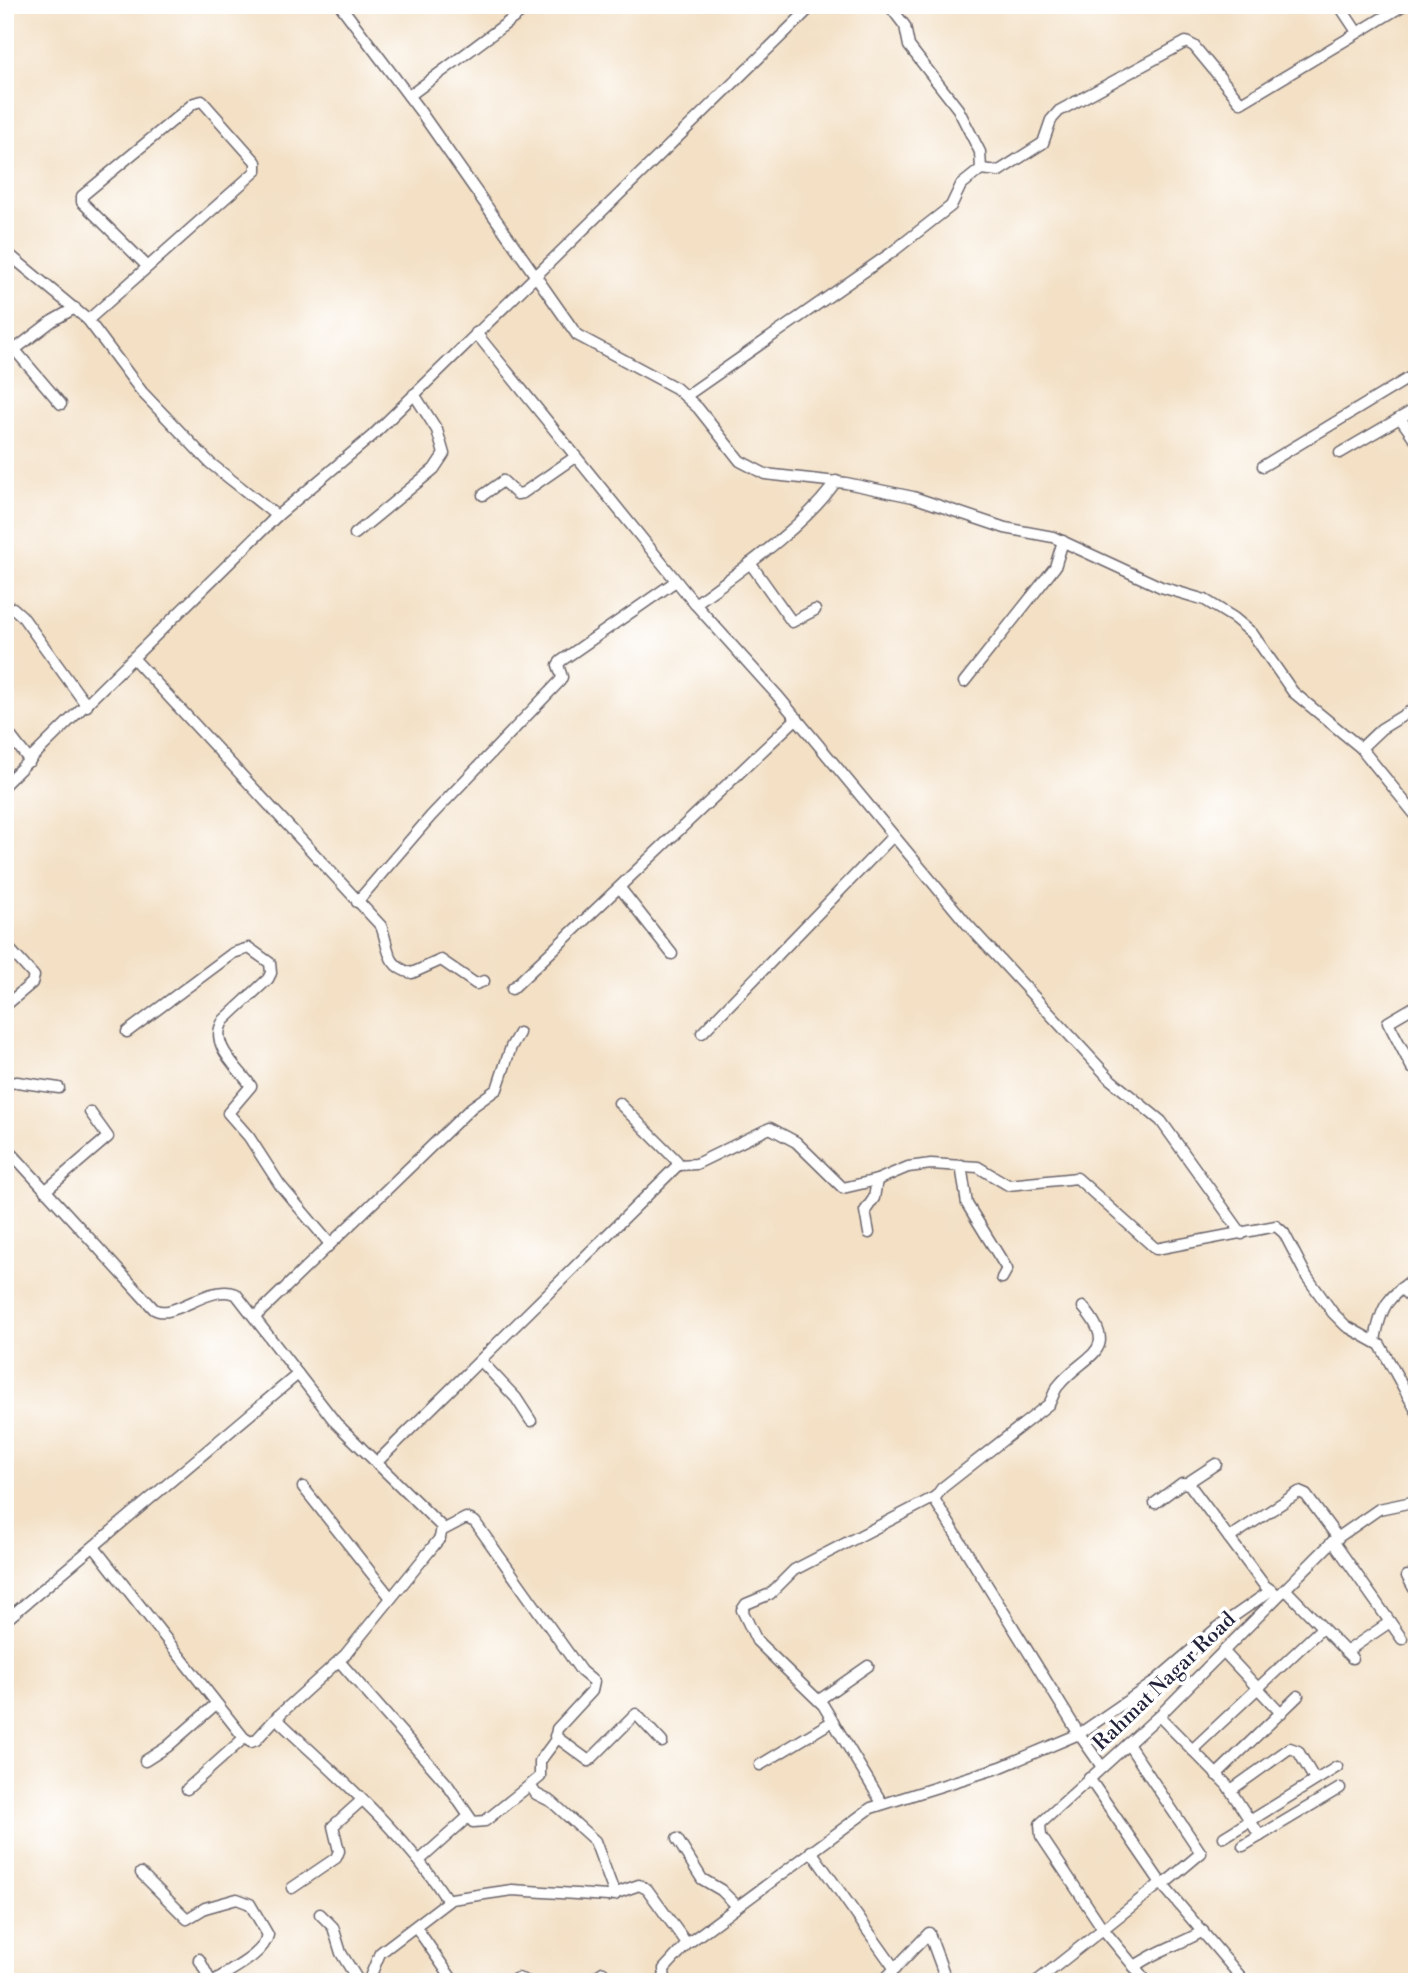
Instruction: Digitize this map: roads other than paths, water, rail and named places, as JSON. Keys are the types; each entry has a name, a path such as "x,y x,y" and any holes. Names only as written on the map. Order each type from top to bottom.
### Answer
{"street":[{"path":"340,5 409,96 534,277 583,340 611,351 686,396 740,461 765,474 836,481 940,504 1005,528 1063,541 1161,587 1205,600 1234,618 1257,640 1293,692 1361,748 1417,817"},
{"path":"409,96 531,5"},
{"path":"5,785 277,516 372,436 813,5"},
{"path":"889,5 905,26 909,46 958,108 980,152 981,169"},
{"path":"1339,5 1357,32"},
{"path":"981,169 995,172 1009,165 1043,143 1051,120 1059,111 1186,42 1194,46 1241,103 1404,5"},
{"path":"88,320 148,267 256,171 256,162 202,101 194,103 82,196 82,202 148,267"},
{"path":"686,396 931,222 951,206 961,186 981,169"},
{"path":"5,251 88,320 161,414 220,473 277,516"},
{"path":"5,357 52,321 75,309"},
{"path":"476,333 695,604 797,718 967,924 1111,1080 1161,1121 1242,1234"},
{"path":"14,349 61,404"},
{"path":"1263,466 1417,373"},
{"path":"355,534 441,462 444,454 441,438 414,394"},
{"path":"1340,453 1417,408"},
{"path":"1400,418 1417,442"},
{"path":"483,495 503,481 517,494 523,493 575,457"},
{"path":"695,604 750,563 826,496 836,481"},
{"path":"964,682 1055,567 1063,541"},
{"path":"750,563 792,622 815,610"},
{"path":"357,902 431,816 560,681 562,677 558,665 561,661 676,581"},
{"path":"5,610 13,608 22,617 87,706"},
{"path":"134,659 381,926 386,952 404,970 412,973 439,960 476,984 484,981"},
{"path":"1361,748 1381,729 1417,707"},
{"path":"512,989 797,718"},
{"path":"5,729 30,761"},
{"path":"702,1033 893,836"},
{"path":"620,888 671,954"},
{"path":"5,944 34,979 5,1006"},
{"path":"127,1032 233,953 249,948 270,963 272,967 268,979 224,1020 219,1029 220,1042 251,1086 228,1113 249,1137 287,1194 330,1244"},
{"path":"1412,1068 1388,1022 1417,1006"},
{"path":"255,1317 471,1107 497,1089 511,1047 519,1034"},
{"path":"5,1084 17,1082 59,1088"},
{"path":"619,1103 678,1165"},
{"path":"45,1191 108,1137 89,1112"},
{"path":"376,1463 678,1165 696,1164 770,1128 796,1142 838,1185 848,1188 914,1165 961,1165 982,1169 1008,1185 1077,1178 1156,1249 1242,1234 1272,1225 1281,1229 1310,1283 1333,1313 1346,1325 1375,1341 1392,1364 1402,1390 1417,1412"},
{"path":"5,1146 159,1312 167,1312 192,1299 227,1291 239,1297 336,1423 437,1521 443,1530"},
{"path":"961,1165 967,1204 1007,1269 1002,1278"},
{"path":"869,1233 865,1211 874,1198 877,1180"},
{"path":"1375,1341 1382,1309 1401,1288 1417,1276"},
{"path":"1401,1288 1417,1304"},
{"path":"882,1803 819,1700 757,1640 742,1613 743,1606 770,1594 794,1570 935,1497 1049,1404 1059,1385 1095,1354 1101,1343 1098,1331 1083,1307"},
{"path":"481,1361 516,1398 531,1421"},
{"path":"5,1621 298,1374"},
{"path":"1155,1503 1216,1464"},
{"path":"1187,1483 1270,1591"},
{"path":"303,1488 391,1598"},
{"path":"1229,1538 1300,1492 1336,1540 1402,1639"},
{"path":"935,1497 1079,1734 1102,1766"},
{"name":"Rahmat Nagar Road","path":"1103,1929 1038,1828 1159,1716 1336,1540 1379,1509 1417,1501"},
{"path":"94,1547 216,1704 244,1738 251,1742 339,1661 440,1538 443,1530 466,1518 475,1522 581,1671 594,1682 592,1691 557,1729 540,1761 540,1777 485,1821 477,1823 468,1817 447,1784 339,1661"},
{"path":"1407,1576 1417,1594"},
{"path":"665,1982 664,1969 687,1944 811,1851 882,1803 1001,1767 1079,1734 1153,1683 1223,1622 1270,1591 1284,1593 1349,1655 1390,1622"},
{"path":"1192,1750 1322,1628"},
{"path":"1224,1652 1256,1690 1280,1713"},
{"path":"819,1700 868,1667"},
{"path":"1216,1775 1298,1696"},
{"path":"145,1761 167,1747 216,1704"},
{"path":"555,1736 589,1761 636,1714 662,1742"},
{"path":"278,1716 281,1723 420,1860 448,1900"},
{"path":"1159,1716 1231,1790 1260,1836"},
{"path":"760,1766 833,1721"},
{"path":"187,1789 244,1738"},
{"path":"1036,1982 1201,1853 1128,1744"},
{"path":"1231,1790 1290,1748 1298,1751 1315,1780"},
{"path":"1224,1837 1249,1819 1337,1767"},
{"path":"1089,1778 1162,1884 1245,1982"},
{"path":"530,1785 536,1794 552,1802 595,1841 615,1895"},
{"path":"1243,1846 1340,1788"},
{"path":"292,1888 336,1858 339,1851 333,1826 362,1800"},
{"path":"420,1860 468,1817"},
{"path":"677,1839 702,1879 721,1889 737,1906"},
{"path":"811,1851 895,1969"},
{"path":"141,1873 187,1919 205,1908 237,1899 250,1904 268,1935 256,1952 212,1982 199,1959"},
{"path":"368,1982 380,1953 448,1900 512,1890 615,1895 634,1885 647,1889 687,1944"},
{"path":"320,1914 333,1927 345,1961 359,1982"},
{"path":"416,1927 454,1982"},
{"path":"1103,1929 1147,1982"},
{"path":"1134,1967 1156,1951 1179,1944 1203,1931"},
{"path":"882,1982 929,1933 947,1982"},
{"path":"588,1982 603,1972 614,1982"},
{"path":"508,1982 519,1978 529,1982"}]}
